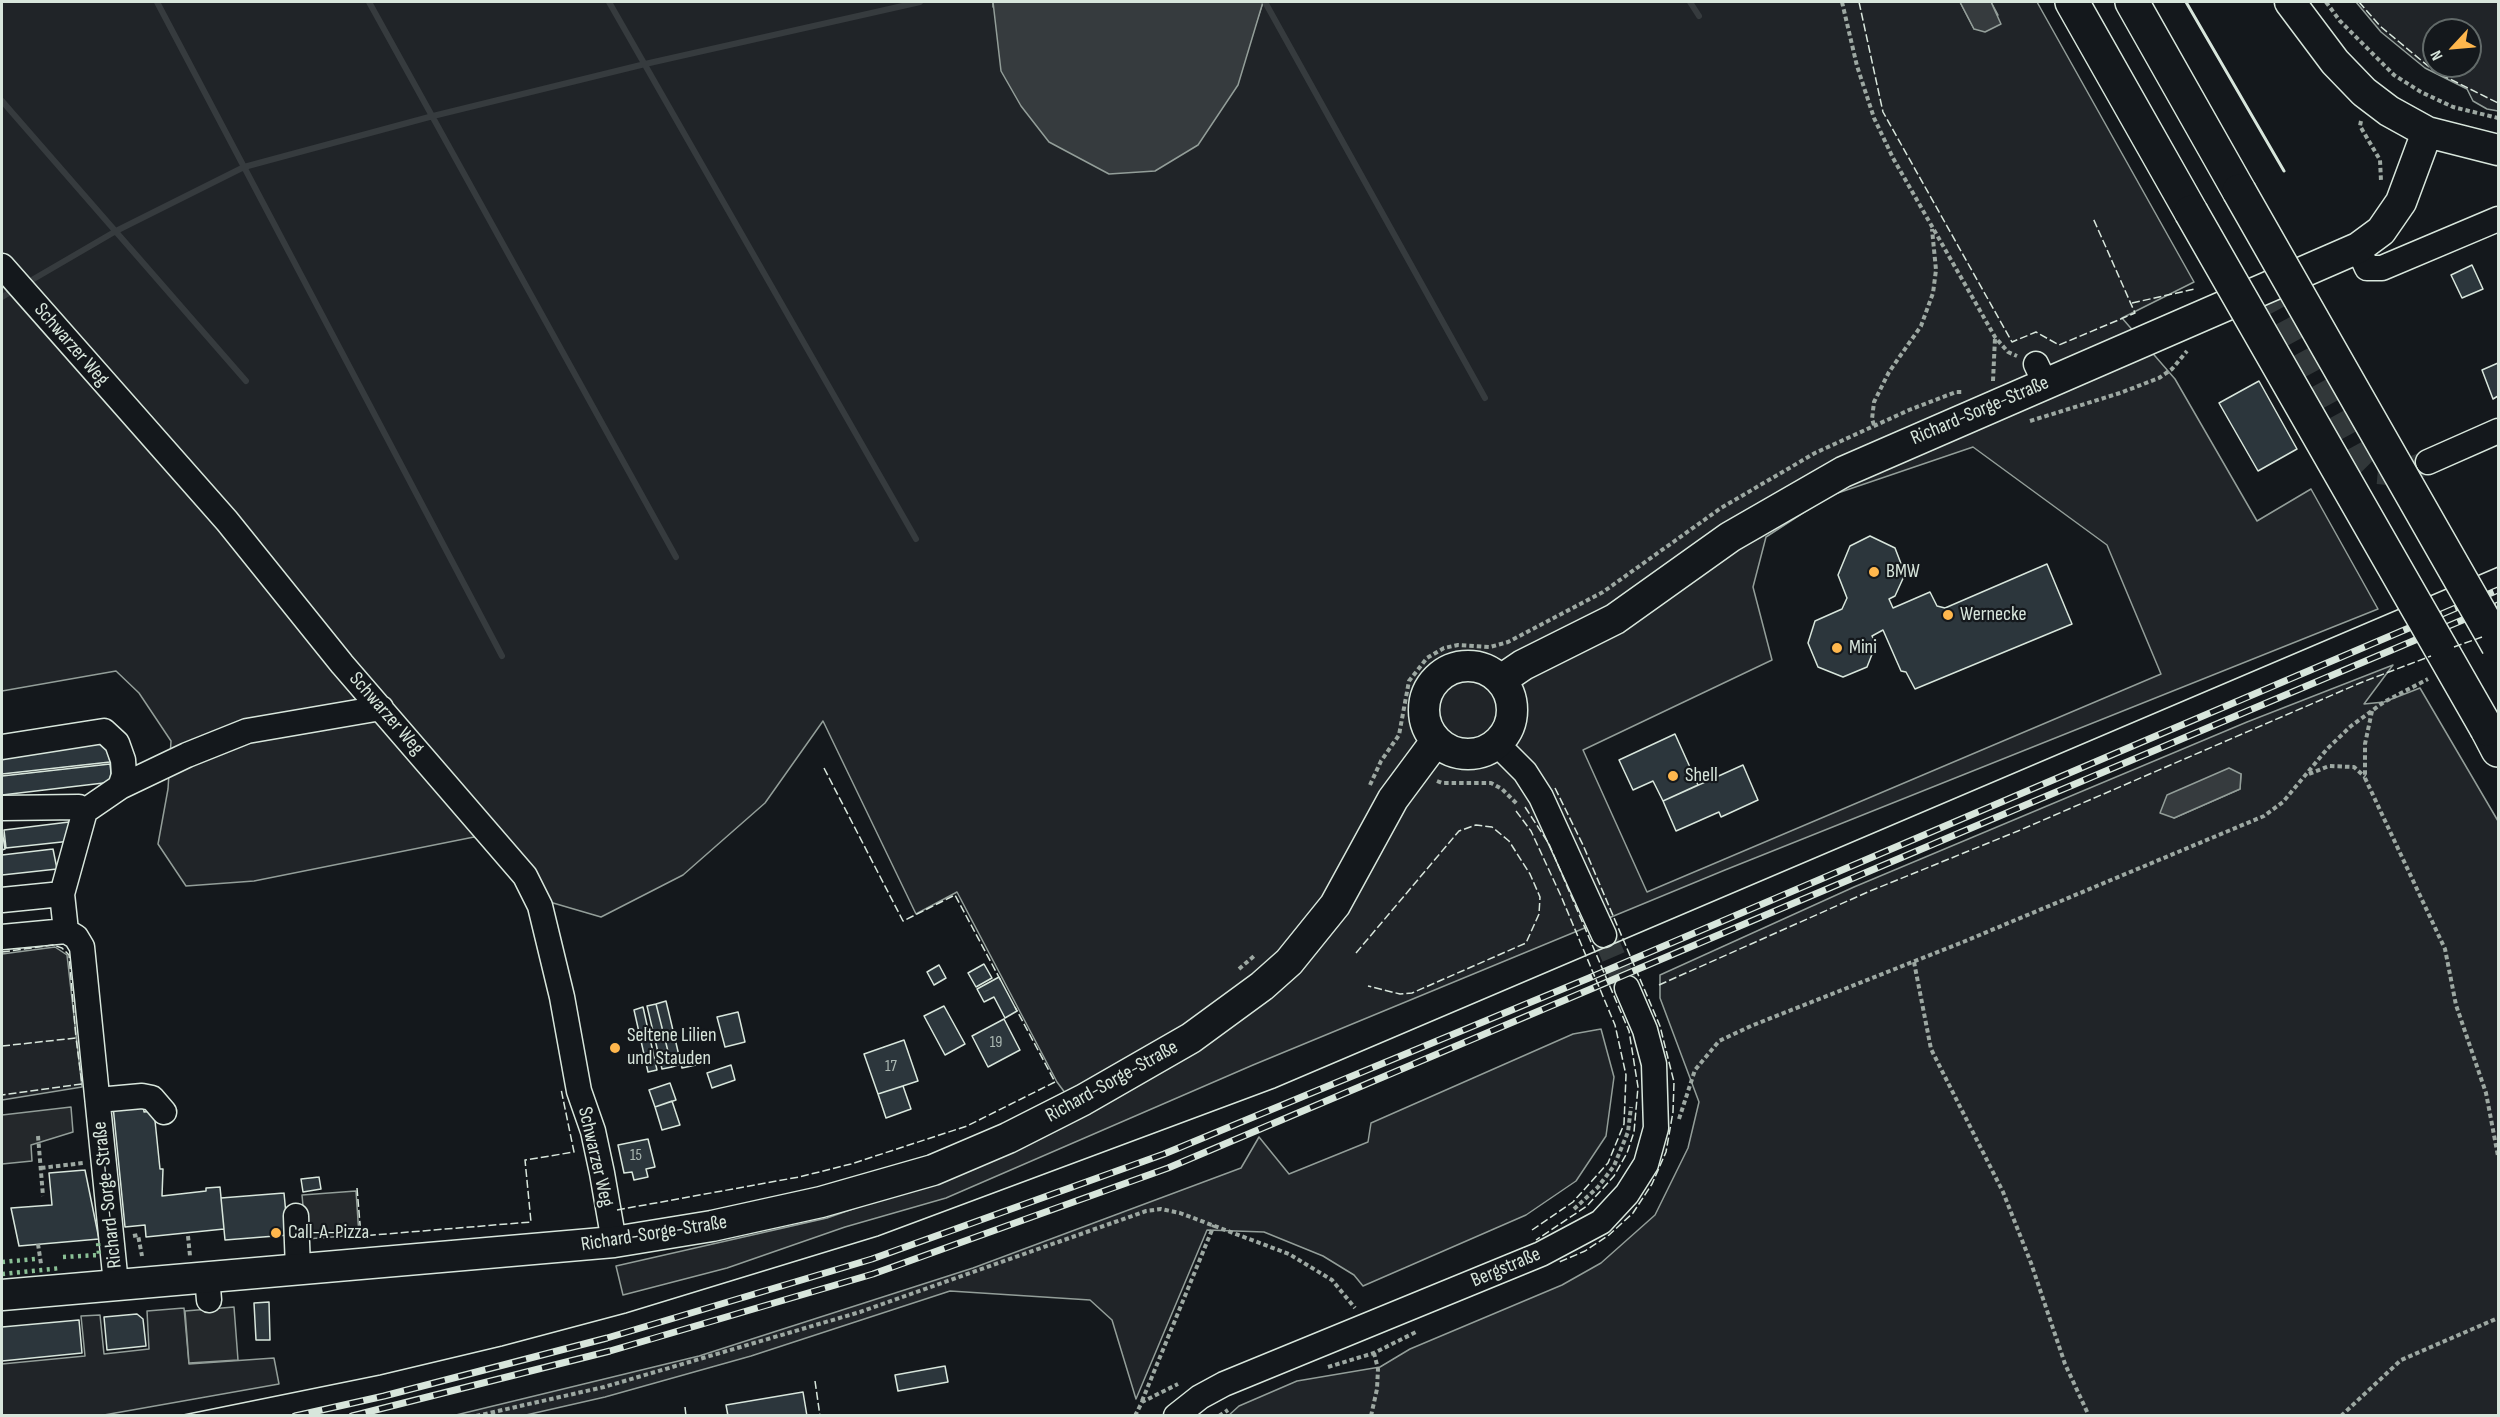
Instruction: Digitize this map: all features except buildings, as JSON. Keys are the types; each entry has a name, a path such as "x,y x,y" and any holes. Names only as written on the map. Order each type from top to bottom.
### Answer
{"highway":[{"path":"2072,2 2493,740"},
{"path":"2132,2 2499,645"}],"main road":[{"path":"2290,2 2322,47 2374,100 2427,132 2499,150"},
{"name":"Richard-Sorge-Straße","path":"1502,680 1523,665 1615,619 1730,537 1808,490 2040,374 2358,248 2381,231 2401,202 2427,132"},
{"path":"1467,665 1480,666 1502,680 1509,692 1512,713 1506,733 1497,744 1485,751 1459,754 1436,741 1428,730 1424,705 1430,687 1443,673 1467,665"},
{"name":"Richard-Sorge-Straße","path":"116,1284 614,1242 712,1226 821,1203 933,1170 1044,1120 1182,1043 1227,1014 1262,986 1314,933 1349,884 1388,808 1436,741"},
{"path":"2,1295 116,1284"}],"street":[{"path":"2358,248 2367,268 2382,268 2499,219"},
{"name":"Schwarzer Weg","path":"6,271 226,521 381,708 525,876 540,906 562,997 579,1091 593,1131 614,1242"},
{"path":"2428,462 2499,431"},
{"path":"2,937 66,931 62,894 85,811 120,787 187,755 247,731 381,708"},
{"path":"2,747 104,731 117,743 123,760 124,775 120,787"},
{"path":"1497,744 1525,772 1541,797 1604,935"},
{"path":"2,808 79,807 85,811"},
{"path":"2,900 62,894"},
{"name":"Richard-Sorge-Straße","path":"66,931 76,937 82,947 116,1284"},
{"name":"Bergstraße","path":"1176,1416 1200,1397 1224,1384 1541,1254 1601,1222 1627,1194 1646,1164 1656,1128 1654,1064 1645,1030 1627,988"},
{"path":"98,1100 142,1096 152,1098 164,1112"},
{"path":"296,1216 298,1269"}],"path":[{"path":"1842,2 1857,66 1874,118 1893,158 1995,337 2008,352 2040,374"},
{"path":"2326,2 2345,27 2394,75 2421,92 2453,107 2499,118"},
{"path":"2381,183 2380,160 2360,126 2361,117 2394,75"},
{"path":"1931,225 1936,270 1933,293 1921,326 1889,372 1874,402 1872,419 1874,425 1945,396"},
{"path":"1993,382 1995,337"},
{"path":"1368,789 1402,725 1404,695 1409,681 1427,658 1444,648 1458,645 1490,647 1508,642 1603,592"},
{"path":"1719,1041 2264,816 2283,802 2327,749 2372,711 2365,744 2365,778"},
{"path":"1391,747 1442,783 1491,783 1502,789 1521,810"},
{"path":"2308,774 2329,766 2354,767 2365,778 2445,949 2456,1005 2486,1094 2499,1156"},
{"path":"1233,974 1259,952"},
{"path":"1914,962 1931,1049 2003,1192 2031,1263 2065,1364 2089,1416"},
{"path":"1568,1214 1598,1187 1614,1166 1628,1132 1631,1099"},
{"path":"38,1136 43,1196"},
{"path":"40,1168 93,1162"},
{"path":"476,1416 604,1387 838,1319 1146,1210 1161,1209 1180,1213 1289,1254 1332,1280 1357,1309"},
{"path":"1135,1416 1214,1225"},
{"path":"138,1235 142,1256"},
{"path":"188,1236 202,1278"},
{"path":"38,1244 41,1264"},
{"path":"2341,1416 2401,1360 2499,1318"},
{"path":"1371,1416 1378,1379 1374,1353"},
{"path":"1142,1402 1186,1380"}],"shaded area":[{"path":"2,2 993,2 993,7 1252,35 1263,2 1960,2 1974,29 1998,15 1991,2 2037,2 2194,282 2122,318 2175,379 2257,521 2311,489 2378,609 1725,870 1253,1065 946,1198 845,1227 727,1268 623,1295 616,1266 827,1218 904,1191 1083,1117 1057,1082 957,892 916,914 823,721 765,803 683,875 601,917 536,898 505,859 474,837 254,881 186,886 158,844 168,789 171,741 139,693 116,671 2,691","holes":["1973,447 2107,545 2161,674 1647,892 1583,750 1772,660 1753,587 1766,537 1829,496"]},
{"path":"993,2 1263,2 1238,85 1198,145 1155,171 1109,174 1049,142 1021,106 1001,71"},
{"path":"1960,2 1991,2 2001,24 1985,32 1974,29"},
{"path":"2356,2 2498,2 2498,111 2487,109 2473,101 2467,89 2445,78 2482,78 2482,18 2422,18 2422,66 2381,32"},
{"path":"2393,665 2364,704 2384,702 2420,688 2498,821 2498,1415 1228,1416 1239,1406 1297,1381 1380,1367 1410,1349 1562,1285 1601,1263 1655,1215 1688,1148 1699,1102 1660,998 1660,975 1854,887 2247,722","holes":["2241,774 2240,789 2174,818"]},
{"path":"2229,768 2241,774 2240,789 2174,818 2160,813 2167,795"},
{"path":"55,947 67,955 82,1087 2,1100 2,954"},
{"path":"1601,1029 1614,1077 1606,1136 1576,1181 1526,1215 1363,1286 1354,1275 1323,1256 1264,1232 1207,1230 1136,1399 1112,1320 1090,1300 950,1291 751,1356 605,1397 526,1415 456,1415 699,1356 973,1268 1241,1168 1259,1137 1289,1174 1368,1142 1371,1123 1573,1034"},
{"path":"71,1107 73,1132 31,1145 32,1161 2,1164 2,1115"},
{"path":"356,1191 359,1235 306,1239 302,1195"},
{"path":"234,1307 238,1360 189,1363 185,1311"},
{"path":"184,1308 189,1364 274,1358 279,1384 104,1415 2,1415 2,1364 85,1356 81,1316 100,1315 104,1354 149,1349 147,1311"}],"waterway":[{"path":"157,2 502,656"},
{"path":"369,2 676,557"},
{"path":"609,2 916,539"},
{"path":"25,284 116,231 244,167 433,116 645,64 920,2"},
{"path":"1265,2 1485,398"},
{"path":"1690,2 1699,16"},
{"path":"2,101 246,381"},
{"path":"2,297 16,289"}],"tunnel":[{"path":"2268,288 2358,454 2376,472 2399,474 2428,462"},
{"path":"1604,935 1627,988"}],"tram line":[{"path":"178,1416 380,1375 502,1346 626,1313 878,1236 1275,1088 2498,567"}],"railway":[{"path":"295,1416 384,1396 607,1338 872,1259 1164,1154 1589,978 2498,590"},
{"path":"352,1416 610,1351 873,1274 1168,1168 2498,605"}],"hedge":[{"path":"63,1257 99,1255 98,1242"},
{"path":"2,1262 35,1259"},
{"path":"2,1274 61,1268"}],"fence":[{"path":"1859,2 1883,112 2012,342 2036,332 2059,345 2135,313 2093,218"},
{"path":"2359,2 2380,26 2434,71 2498,103"},
{"path":"2132,303 2195,289"},
{"path":"2454,647 2482,637"},
{"path":"1659,985 1870,891 2018,831 2360,683 2431,656"},
{"path":"824,768 903,921 955,895 1001,981"},
{"path":"1555,788 1583,845 1660,1026 1674,1082 1673,1112 1666,1152 1652,1184 1633,1213 1609,1235 1585,1251 1557,1263"},
{"path":"1525,807 1549,844 1629,1031 1638,1087 1634,1132 1627,1153 1614,1176 1587,1206 1536,1240"},
{"path":"1516,811 1531,831 1615,1025 1626,1075 1624,1124 1608,1163 1573,1202 1532,1230"},
{"path":"1356,953 1459,831 1476,825 1492,827 1509,841 1530,874 1540,897 1539,914 1526,943 1412,993 1400,994 1368,986"},
{"path":"2,952 53,945 62,948 69,955 76,1038"},
{"path":"617,1210 799,1177 851,1164 967,1126 1055,1082 1015,1007"},
{"path":"2,1046 76,1038 82,1084 2,1095"},
{"path":"357,1188 361,1236 531,1222 525,1160 574,1152 561,1089"},
{"path":"815,1381 820,1416"},
{"path":"685,1407 686,1416"}],"wall":[{"path":"2186,2 2284,171"}],"place":[{"name":"BMW","path":"1874,572"},
{"name":"Wernecke","path":"1948,615"},
{"name":"Mini","path":"1837,648"},
{"name":"Shell","path":"1673,776"},
{"name":"Seltene Lilien und Stauden","path":"615,1048"},
{"name":"Call-A-Pizza","path":"276,1233"}]}
